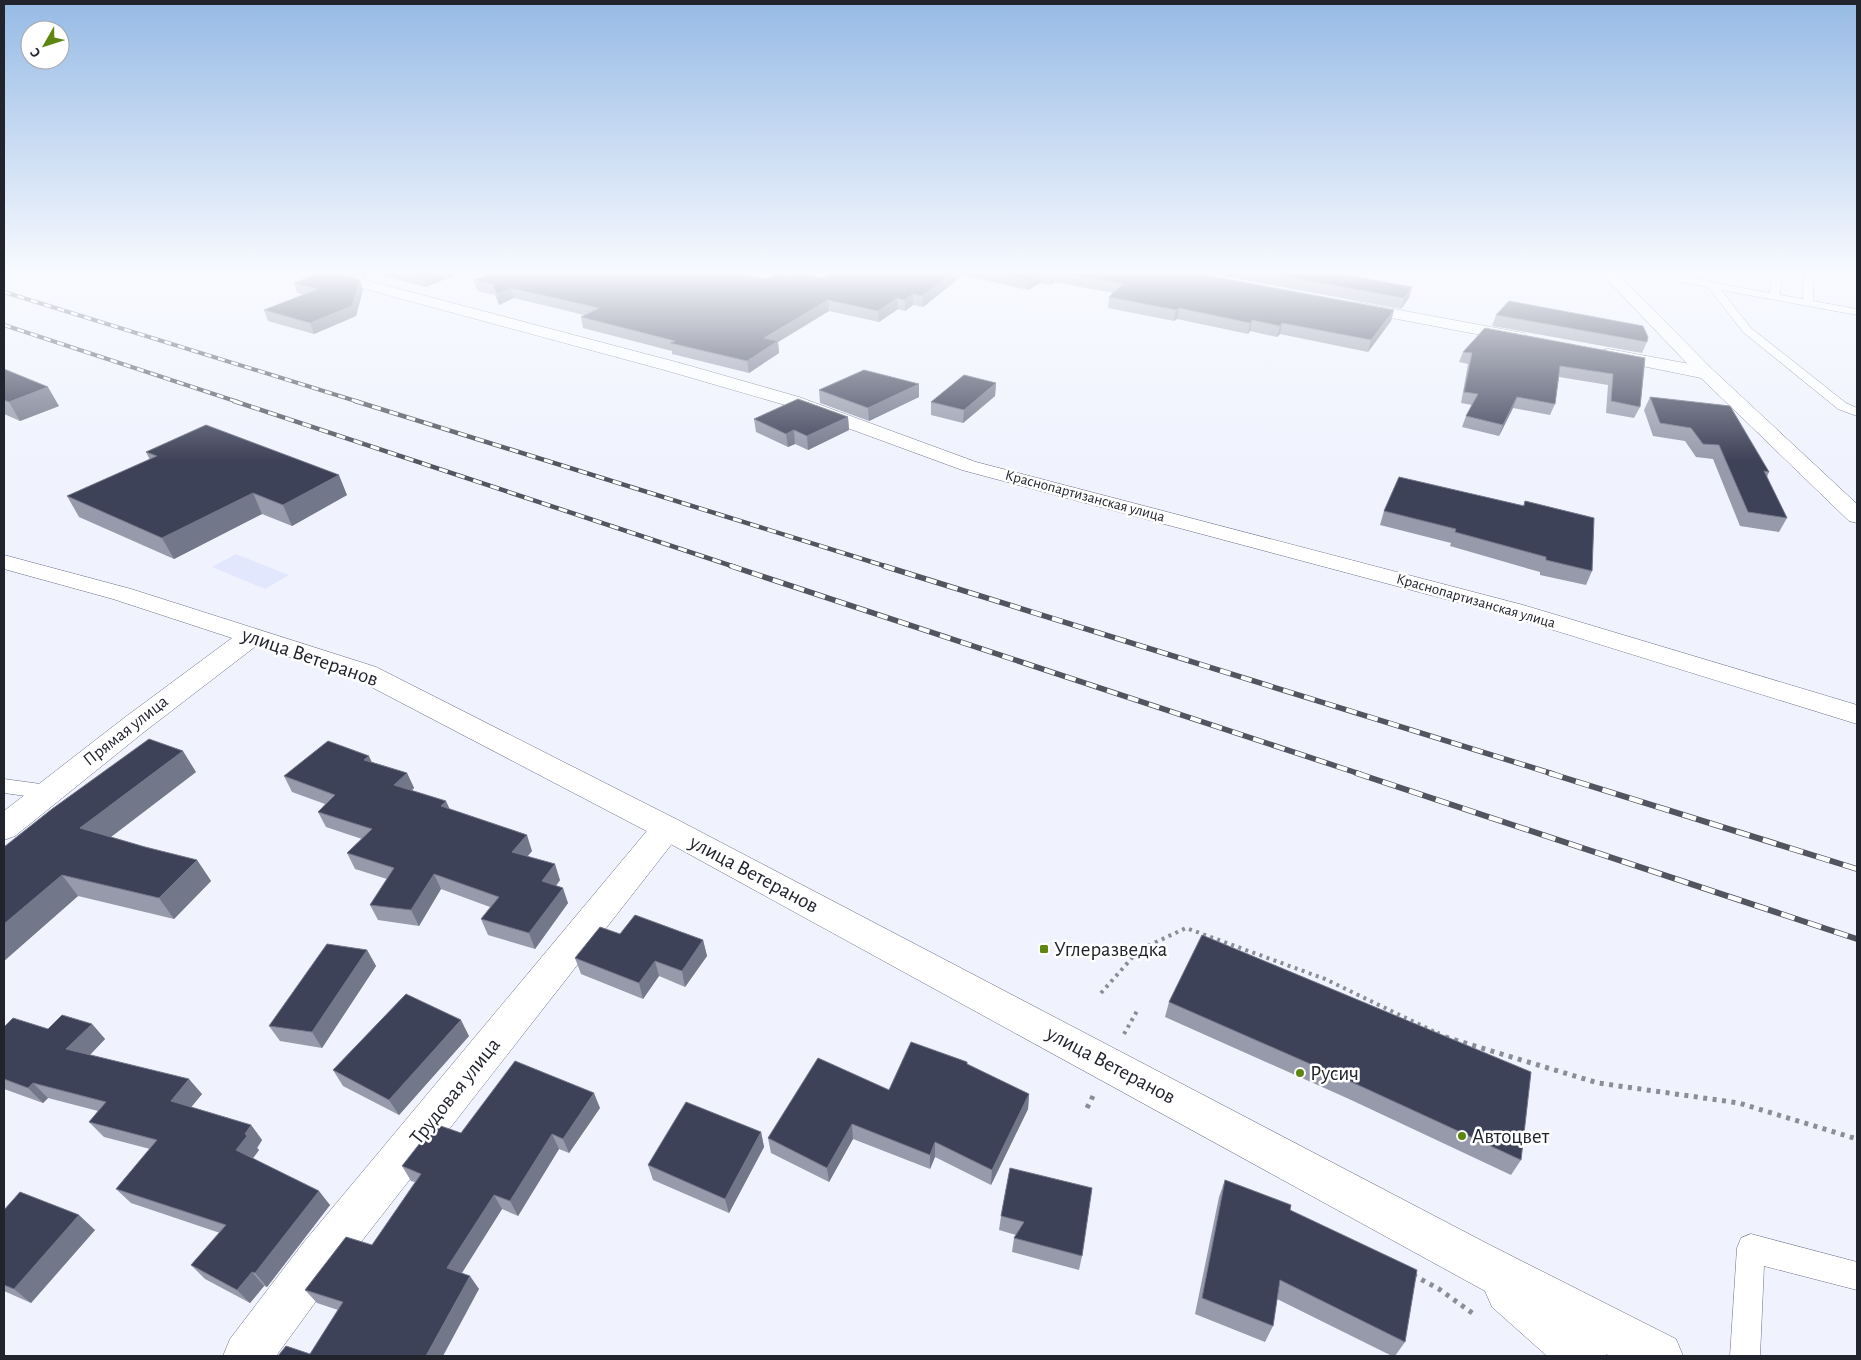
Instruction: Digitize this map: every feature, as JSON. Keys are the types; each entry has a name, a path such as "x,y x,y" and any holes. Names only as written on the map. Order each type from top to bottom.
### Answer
{"street":[{"name":"Краснопартизанская улица","path":"550,334 792,401 969,466 1505,608 1857,715"},
{"path":"1503,334 1532,340"},
{"path":"1669,334 1857,516"},
{"path":"1590,351 1706,372"},
{"name":"улица Ветеранов","path":"4,562 122,594 366,673 667,828 1472,1260"},
{"name":"Прямая улица","path":"4,828 48,792 251,637"},
{"name":"Трудовая улица","path":"247,1356 320,1258 667,828"},
{"path":"1472,1260 1583,1356"},
{"path":"1472,1260 1659,1356"}],"lane":[{"path":"1753,334 1842,406 1857,412"},
{"path":"4,786 48,792"},
{"path":"1745,1356 1751,1248 1857,1276"}],"path":[{"path":"1101,993 1139,950 1186,928 1325,979 1443,1036 1598,1083 1738,1103 1857,1139"},
{"path":"1404,1271 1439,1289 1479,1318"}],"shaded area":[{"path":"236,554 289,575 265,589 212,567"}],"building":[{"path":"649,334 770,334 764,338 778,341 747,361 670,343 675,341"},
{"path":"1342,334 1375,334 1371,340"},
{"path":"1479,334 1519,334 1645,358 1640,407 1611,401 1613,374 1560,366 1555,404 1517,397 1503,425 1466,416 1478,394 1464,392 1472,353 1463,352"},
{"path":"1605,334 1647,334 1647,342"},
{"path":"4,369 48,387 9,402 4,400"},
{"path":"864,370 919,384 868,408 819,390"},
{"path":"964,375 996,383 964,410 931,402"},
{"path":"1650,397 1730,406 1769,472 1764,471 1787,518 1748,512 1719,445 1703,444 1691,428 1660,423"},
{"path":"798,399 848,417 807,436 794,430 786,434 754,419"},
{"path":"206,425 339,475 283,505 253,493 162,538 67,496 157,456 146,452"},
{"path":"1399,477 1524,506 1525,501 1594,518 1592,571 1546,560 1546,557 1455,532 1456,529 1384,511"},
{"path":"149,739 183,751 80,828 197,860 159,898 62,875 4,924 4,847 52,809"},
{"path":"328,741 369,756 364,760 407,773 394,785 446,801 441,806 527,835 512,852 555,864 542,881 563,888 529,933 481,919 499,897 434,874 411,910 370,905 394,868 347,853 372,829 318,812 335,795 284,776"},
{"path":"635,915 703,940 682,971 655,961 639,983 575,958 600,927 620,934"},
{"path":"1202,935 1531,1072 1521,1160 1356,1084 1169,1002"},
{"path":"327,944 367,950 312,1032 269,1026"},
{"path":"406,994 461,1020 389,1100 333,1070"},
{"path":"62,1015 92,1024 66,1049 189,1079 171,1101 251,1125 245,1134 247,1136 236,1150 319,1191 255,1273 252,1272 237,1290 191,1265 226,1225 116,1189 157,1140 89,1122 106,1102 33,1083 28,1088 4,1079 4,1027 13,1018 48,1029"},
{"path":"911,1042 967,1062 967,1064 1029,1094 992,1170 935,1142 930,1155 852,1124 827,1168 768,1138 818,1058 889,1090"},
{"path":"515,1061 594,1093 563,1139 552,1134 510,1201 494,1195 447,1268 470,1276 426,1356 278,1356 286,1346 310,1354 343,1302 305,1290 346,1237 372,1245 421,1174 402,1166 435,1124 461,1133"},
{"path":"686,1102 761,1132 725,1199 648,1165"},
{"path":"1010,1168 1092,1188 1082,1256 1014,1238 1024,1222 1001,1216"},
{"path":"1225,1180 1291,1205 1290,1210 1417,1270 1405,1342 1280,1280 1273,1326 1202,1298"},
{"path":"20,1192 79,1215 14,1289 4,1285 4,1210"}],"railway":[{"path":"33,334 238,402"},
{"path":"141,334 359,402"},
{"path":"234,401 735,567"},
{"path":"355,401 888,567"},
{"path":"731,566 1360,774"},
{"path":"884,566 1553,774"},
{"path":"1356,773 1857,939"},
{"path":"1549,773 1857,869"}],"place":[{"name":"Углеразведка","path":"1044,949"},
{"name":"Русич","path":"1300,1073"},
{"name":"Автоцвет","path":"1462,1136"}]}
